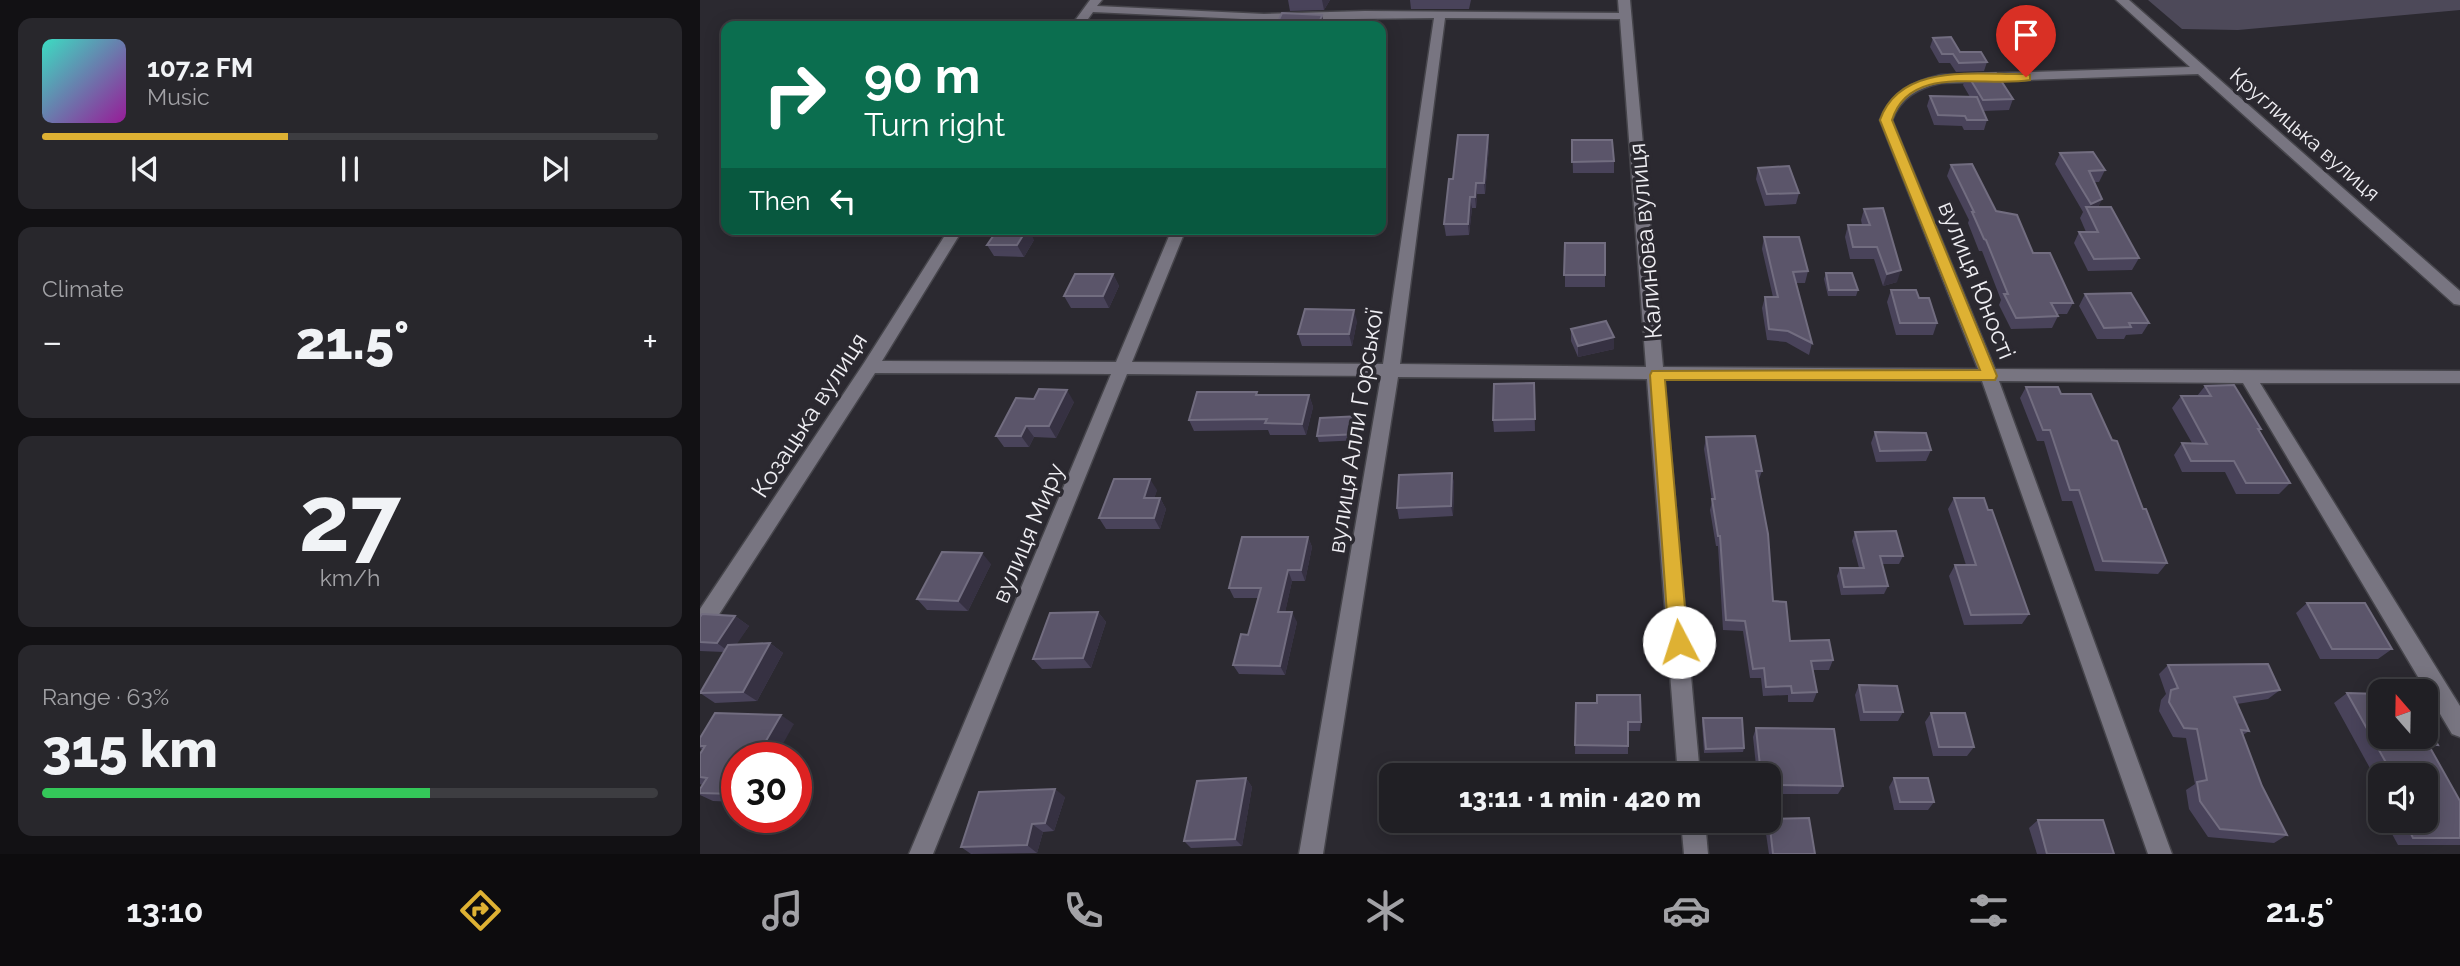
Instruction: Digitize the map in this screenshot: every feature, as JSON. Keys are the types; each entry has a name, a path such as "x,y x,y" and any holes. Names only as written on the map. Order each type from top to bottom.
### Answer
{"street":[{"path":"1365,14 1370,0"},
{"name":"Круглицька вулиця","path":"2122,0 2460,300"},
{"path":"1081,21 1093,5 1253,21"},
{"path":"1276,21 1365,14 1624,8"},
{"name":"Калинова вулиця","path":"1624,8 1688,763"},
{"name":"вулиця Алли Горської","path":"1311,854 1391,369 1440,14"},
{"name":"вулиця Юності","path":"2160,854 1989,376 1886,120 1891,105 1899,95 1917,84 1941,79 2202,70"},
{"name":"Козацька вулиця","path":"700,625 870,367 952,235"},
{"name":"вулиця Миру","path":"921,854 1177,235"},
{"path":"870,367 1391,369 1657,375 2460,377"},
{"path":"2248,377 2460,726"},
{"path":"1694,833 1696,854"}],"shaded area":[{"path":"2148,0 2460,0 2460,10 2238,30 2182,29"}],"building":[{"path":"1282,13 1322,15 1320,21 1278,21"},
{"path":"1951,37 1960,52 1981,52 1987,62 1959,63 1953,54 1942,54 1933,38"},
{"path":"1996,73 2013,99 1983,100 1967,74"},
{"path":"1930,96 1977,97 1987,120 1938,115"},
{"path":"1458,135 1488,135 1484,183 1476,183 1475,197 1470,197 1468,224 1444,224 1449,179 1453,179"},
{"path":"1572,140 1612,140 1614,161 1572,162"},
{"path":"2093,152 2105,170 2089,171 2102,199 2091,204 2060,153"},
{"path":"1972,164 1996,211 2017,215 2033,253 2050,253 2073,303 2051,303 2058,316 2016,318 2004,294 2008,294 1986,240 1951,165"},
{"path":"1789,166 1799,193 1767,194 1758,168"},
{"path":"2086,207 2111,207 2139,258 2094,259 2079,232 2098,232"},
{"path":"1883,208 1901,270 1887,274 1877,247 1853,247 1848,225 1870,225 1864,209"},
{"path":"994,235 1023,235 1017,245 987,245"},
{"path":"1764,237 1799,237 1808,271 1793,272 1812,343 1788,331 1769,329 1765,297 1778,297"},
{"path":"1565,243 1605,243 1605,275 1564,275"},
{"path":"1826,273 1852,273 1858,290 1829,290"},
{"path":"1075,274 1113,274 1103,296 1064,296"},
{"path":"1891,290 1916,290 1919,298 1929,298 1937,323 1900,323"},
{"path":"2131,293 2149,323 2129,323 2131,327 2104,328 2085,294"},
{"path":"1305,309 1354,310 1349,334 1298,334"},
{"path":"1606,321 1614,337 1578,346 1571,329"},
{"path":"1534,383 1535,419 1493,420 1494,384"},
{"path":"2234,385 2290,483 2246,483 2234,461 2191,461 2182,443 2207,444 2181,396 2211,396 2205,386"},
{"path":"2026,387 2058,387 2061,394 2091,394 2112,440 2117,441 2167,563 2103,561 2079,490 2070,490 2050,430 2043,430"},
{"path":"1039,389 1067,390 1049,426 1026,426 1021,436 996,436 1016,398 1034,399"},
{"path":"1197,392 1309,395 1302,424 1265,423 1267,419 1189,420"},
{"path":"1361,416 1359,434 1317,436 1320,418"},
{"path":"1875,432 1926,433 1931,450 1880,451"},
{"path":"1755,436 1762,471 1756,471 1768,534 1773,601 1786,602 1790,641 1829,640 1833,660 1811,661 1817,692 1792,693 1791,686 1766,687 1764,668 1753,669 1745,621 1726,620 1720,536 1712,499 1715,499 1706,437"},
{"path":"1452,473 1451,506 1397,508 1399,475"},
{"path":"1114,479 1150,479 1144,498 1160,498 1154,518 1099,518"},
{"path":"1954,498 1984,498 1988,510 1992,510 2029,614 1971,615 1955,565 1976,565"},
{"path":"1896,531 1903,556 1880,556 1888,586 1844,587 1840,568 1864,568 1855,532"},
{"path":"1242,537 1308,537 1301,570 1288,570 1278,612 1292,612 1280,666 1233,665 1241,634 1248,635 1261,588 1229,588"},
{"path":"942,552 982,553 958,601 917,599"},
{"path":"2307,603 2365,603 2392,649 2332,649"},
{"path":"1098,612 1083,658 1033,659 1050,613"},
{"path":"702,614 735,616 717,643 700,642"},
{"path":"770,643 743,692 700,693 728,645"},
{"path":"2268,664 2280,690 2234,697 2249,731 2241,730 2262,786 2287,835 2220,829 2200,801 2197,782 2207,780 2197,729 2184,728 2169,702 2171,690 2178,688 2168,665"},
{"path":"1859,685 1897,686 1903,712 1864,712"},
{"path":"2347,693 2368,694 2368,730"},
{"path":"1597,695 1640,695 1641,722 1628,722 1628,746 1575,745 1576,703 1597,703"},
{"path":"715,713 781,715 765,742 721,742 721,794 700,793 707,778 700,777 700,754 705,746 700,746 700,738"},
{"path":"1931,713 1965,713 1974,747 1939,747"},
{"path":"1703,718 1742,718 1744,748 1706,749"},
{"path":"1756,728 1834,729 1843,786 1781,785 1781,763 1760,763"},
{"path":"2378,749 2431,749 2460,801 2460,838 2413,838 2411,833 2438,833 2438,763 2386,763"},
{"path":"1246,778 1235,839 1184,841 1197,781"},
{"path":"1894,778 1928,778 1934,802 1900,802"},
{"path":"1055,789 1045,823 1032,824 1027,845 961,847 979,792"},
{"path":"1809,818 1815,854 1773,854 1771,833 1781,833 1781,819"},
{"path":"2038,820 2103,820 2114,854 2047,854"}],"route":[{"path":"1679,642 1657,375 1989,376 1886,120 1891,105 1899,95 1917,84 1941,79 2026,77"}]}
